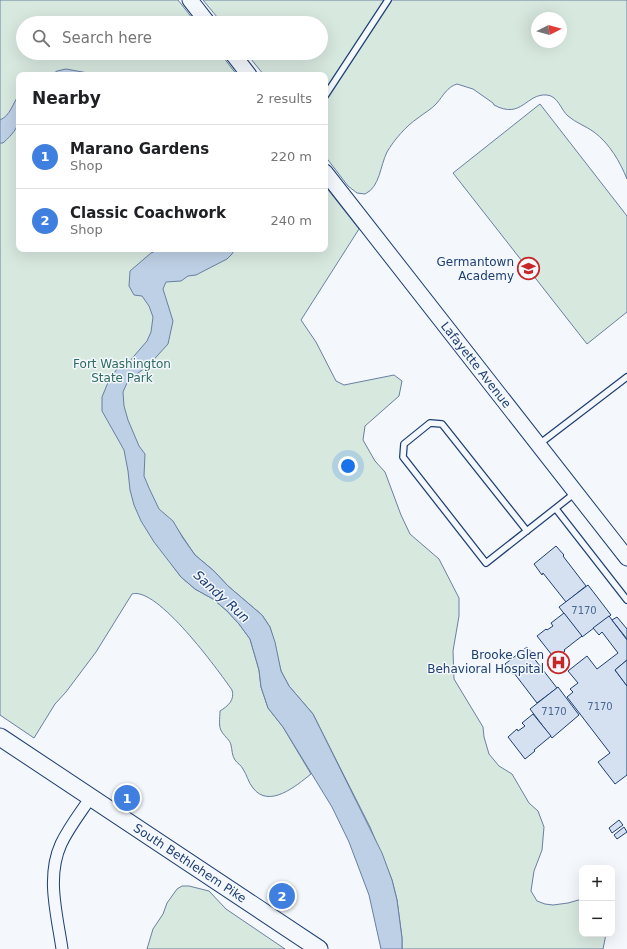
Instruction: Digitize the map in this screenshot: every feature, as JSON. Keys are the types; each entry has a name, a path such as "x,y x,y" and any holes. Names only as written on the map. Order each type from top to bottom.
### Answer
{"main road":[{"path":"190,0 203,16"},
{"path":"237,60 247,72"},
{"name":"Lafayette Avenue","path":"328,176 627,558"},
{"name":"South Bethlehem Pike","path":"0,737 319,949"}],"street":[{"path":"62,949 53,887 55,863 66,835 91,797"}],"lane":[{"path":"328,91 388,0"},
{"path":"538,444 625,378 627,385"},
{"path":"527,531 442,424 430,423 404,444 403,457 486,563 576,493"},
{"path":"556,509 627,600"}],"green space":[{"name":"Fort Washington State Park","path":"0,0 178,0 191,16 16,16 16,60 225,60 235,72 16,72 16,252 328,252 328,190 359,229 301,320 316,342 336,381 344,385 394,375 402,381 399,396 365,426 363,440 375,461 385,472 401,515 410,534 439,559 459,598 459,616 453,651 454,679 483,727 489,754 499,766 512,774 529,803 538,811 544,827 542,850 534,871 531,891 537,901 545,904 553,905 579,900 579,937 605,937 603,949 402,949 397,900 392,880 370,827 313,714 289,686 281,671 270,627 262,615 195,555 172,521 172,565 181,577 195,589 213,599 227,611 250,639 259,670 261,687 268,708 283,727 311,774 290,789 274,796 259,794 253,788 246,774 234,758 229,740 220,728 220,711 232,700 232,690 214,665 186,632 156,603 143,595 132,594 96,652 66,692 55,704 34,738 0,715"},
{"path":"203,0 627,0 627,179 618,160 605,142 594,132 568,116 557,101 551,96 540,95 518,108 503,109 494,105 473,89 457,84 448,89 435,105 409,125 393,143 387,152 377,181 370,191 365,194 357,193 348,186 328,160 328,72 262,72 252,60 328,60 328,16 216,16"},
{"path":"540,104 627,216 627,312 587,344 453,173"},
{"path":"182,886 189,886 209,891 226,909 285,949 147,949 153,929 163,914 167,903 177,889"}],"water":[{"path":"66,69 82,72 56,72"},
{"path":"16,100 16,128 3,143 0,143 0,120 9,112"},
{"name":"Sandy Run","path":"233,252 227,259 196,275 188,276 181,281 166,282 163,289 173,321 168,344 148,366 127,383 123,392 124,406 128,420 139,446 145,454 144,476 159,509 173,521 195,555 262,615 270,627 275,642 281,671 289,686 313,714 382,853 392,880 397,900 402,949 381,949 369,895 349,842 332,807 283,727 268,708 261,687 259,670 250,639 227,611 213,599 195,589 181,577 154,542 141,521 134,505 130,490 124,450 102,411 102,397 109,380 117,369 128,363 147,341 151,332 153,317 149,306 142,296 134,295 129,286 130,271 151,253"}],"building":[{"path":"556,546 586,586 566,602 534,564"},
{"path":"588,585 611,615 582,637 559,607"},
{"name":"Brooke Glen Behavioral Hospital","path":"564,613 582,636 555,659 537,636 553,626 551,623"},
{"name":"Brooke Glen Behavioral Hospital","path":"609,616 627,640 627,660 615,670 627,686 627,775 615,784 598,762 610,753 567,697 573,692 570,689 578,683 568,671 587,656 597,669 618,653 602,632 599,635 593,628"},
{"path":"617,617 627,629 627,639 612,620"},
{"name":"Brooke Glen Behavioral Hospital","path":"527,647 557,688 537,703 514,673 512,674 505,664"},
{"path":"627,660 627,686 615,670"},
{"name":"Brooke Glen Behavioral Hospital","path":"558,687 579,715 552,738 530,709"},
{"path":"533,714 551,736 525,759 508,737 517,729 518,731 525,726 522,723"},
{"path":"619,820 623,825 612,833 609,828"},
{"path":"624,827 627,832 617,839 614,835"}],"place":[{"name":"Germantown Academy","path":"529,269"},
{"name":"Brooke Glen Behavioral Hospital","path":"559,662"},
{"name":"Marano Gardens","path":"127,798"},
{"name":"Classic Coachwork","path":"282,896"}]}
